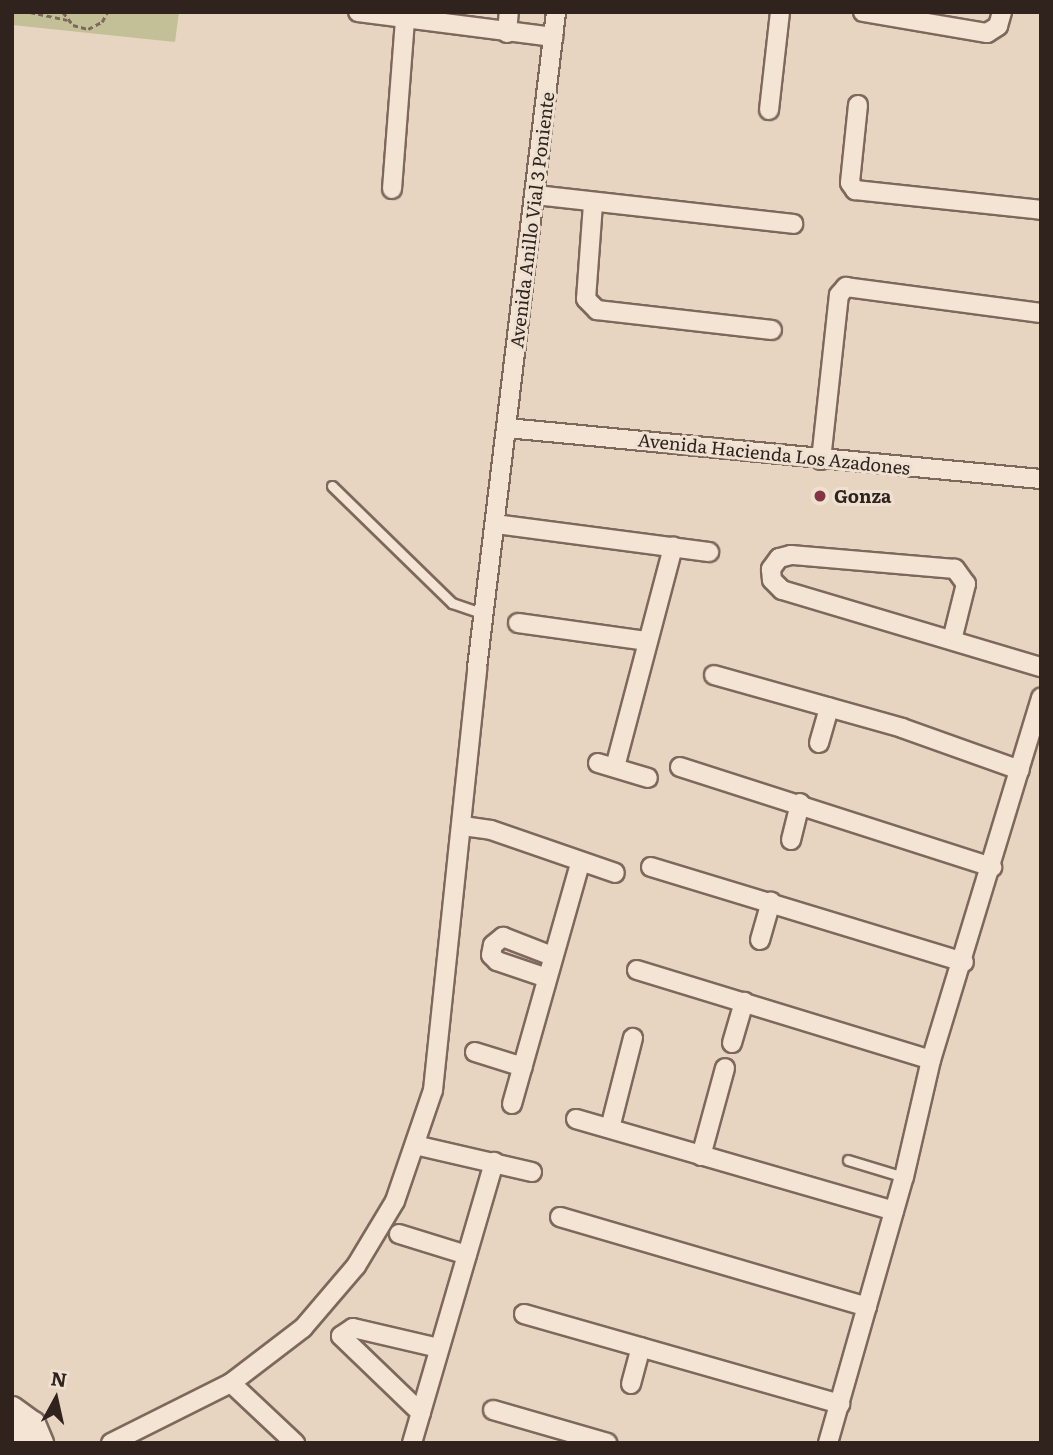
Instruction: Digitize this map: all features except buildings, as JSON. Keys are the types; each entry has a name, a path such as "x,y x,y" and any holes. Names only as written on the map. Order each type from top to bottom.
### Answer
{"street":[{"path":"358,12 553,37"},
{"path":"507,33 509,12"},
{"name":"Avenida Anillo Vial 3 Poniente","path":"111,1443 231,1383 303,1328 356,1266 395,1201 433,1090 484,615 556,12"},
{"path":"769,110 780,12"},
{"path":"863,12 987,33 998,26 1002,12"},
{"path":"392,189 405,20"},
{"path":"858,105 850,183 855,190 1041,210"},
{"path":"536,195 593,204 793,224"},
{"path":"593,204 586,299 597,310 772,330"},
{"path":"821,460 839,295 846,287 1041,313"},
{"name":"Avenida Hacienda Los Azadones","path":"507,428 1041,479"},
{"path":"496,524 709,552"},
{"path":"648,778 607,765 673,547"},
{"path":"952,640 966,584 956,569 791,555 779,558 771,569 772,580 782,590 1041,667"},
{"path":"518,623 646,641"},
{"path":"714,675 829,707 1020,770"},
{"path":"828,1443 904,1177 931,1060 964,962 1041,697"},
{"path":"819,743 829,707"},
{"path":"680,767 800,803 992,867"},
{"path":"791,840 800,803"},
{"path":"463,826 491,830 580,864 615,873"},
{"path":"512,1104 580,864"},
{"path":"651,867 964,962"},
{"path":"760,940 771,902"},
{"path":"547,978 497,961 491,955 493,945 503,937 552,956"},
{"path":"637,970 931,1060"},
{"path":"732,1043 744,1002"},
{"path":"610,1128 633,1038"},
{"path":"475,1052 523,1067"},
{"path":"701,1156 725,1068"},
{"path":"576,1119 894,1211"},
{"path":"415,1145 532,1172"},
{"path":"412,1443 494,1162"},
{"path":"560,1217 867,1307"},
{"path":"399,1234 467,1255"},
{"path":"524,1314 839,1404"},
{"path":"421,1413 344,1343 341,1336 353,1328 439,1349"},
{"path":"631,1384 641,1347"},
{"path":"231,1383 295,1443"},
{"path":"12,1409 33,1424 41,1443"},
{"path":"492,1410 607,1443"},
{"path":"12,1431 20,1443"}],"lane":[{"path":"332,486 452,603 484,615"},
{"path":"848,1160 904,1177"}],"path":[{"path":"30,12 67,20 88,29 102,22 107,12"},
{"path":"63,12 67,20"}],"shaded area":[{"path":"12,12 179,12 175,42 12,25"}],"place":[{"name":"Gonza","path":"820,496"}]}
